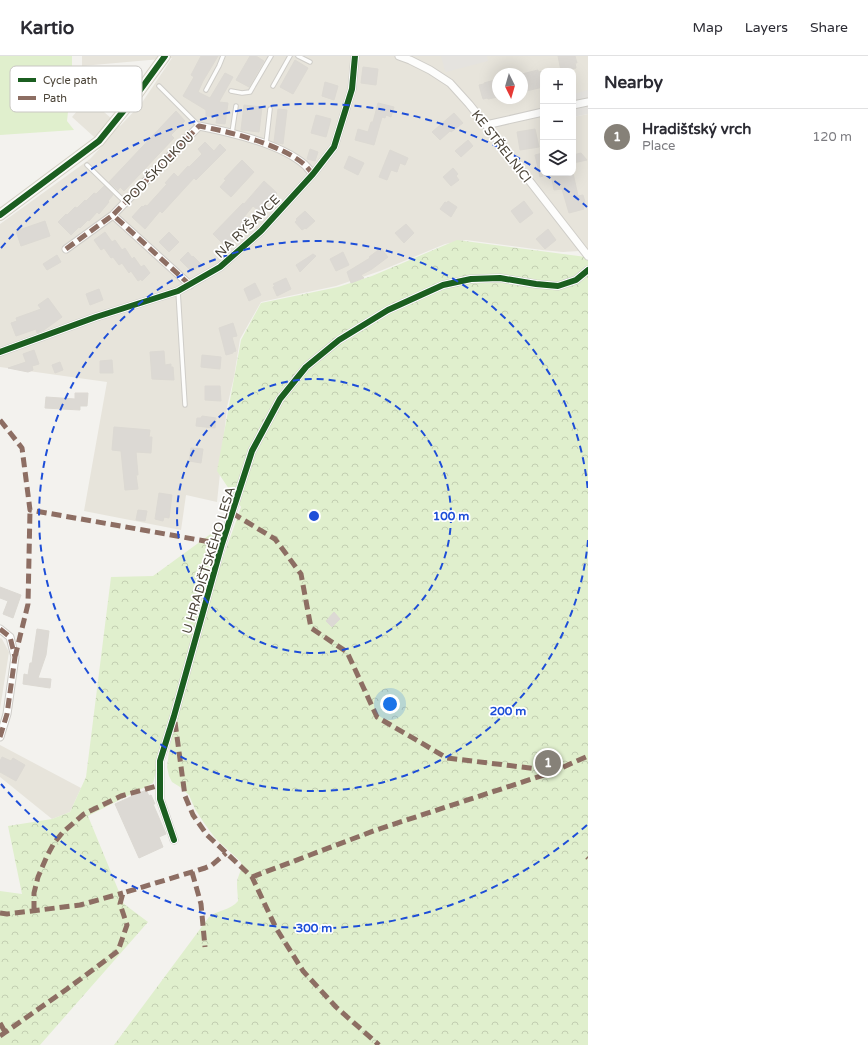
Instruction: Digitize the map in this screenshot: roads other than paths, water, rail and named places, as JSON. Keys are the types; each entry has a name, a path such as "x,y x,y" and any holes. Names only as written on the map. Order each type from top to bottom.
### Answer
{"street":[{"path":"142,88 165,56"},
{"name":"NA RYŠAVCE","path":"0,352 96,317 178,291 220,267 261,231 313,174 334,147 352,89 355,56"},
{"name":"KE STŘELNICI","path":"398,56 416,59 450,83 486,125 588,256"},
{"path":"576,105 588,102"},
{"path":"0,215 99,142 123,112"},
{"path":"486,125 540,113"},
{"name":"POD ŠKOLKOU","path":"66,249 113,215 199,126 232,133 286,152 305,165 313,174"},
{"name":"POD ŠKOLKOU","path":"113,215 190,284"},
{"name":"U HRADIŠŤSKÉHO LESA","path":"174,840 160,799 160,761 222,544 252,451 280,400 306,367 339,340 388,310 443,285 471,278 500,278 558,286 576,280 588,270"},
{"path":"0,629 10,637 15,657 7,714 0,737"}],"lane":[{"path":"206,90 223,56"},
{"path":"231,91 242,93 250,92 271,56"},
{"path":"273,86 290,56"},
{"path":"298,56 310,62"},
{"path":"159,86 199,126"},
{"path":"232,133 236,106"},
{"path":"266,144 270,109"},
{"path":"87,165 125,202"},
{"path":"178,291 185,405"}],"place":[{"name":"Hradišťský vrch","path":"548,763"}]}
